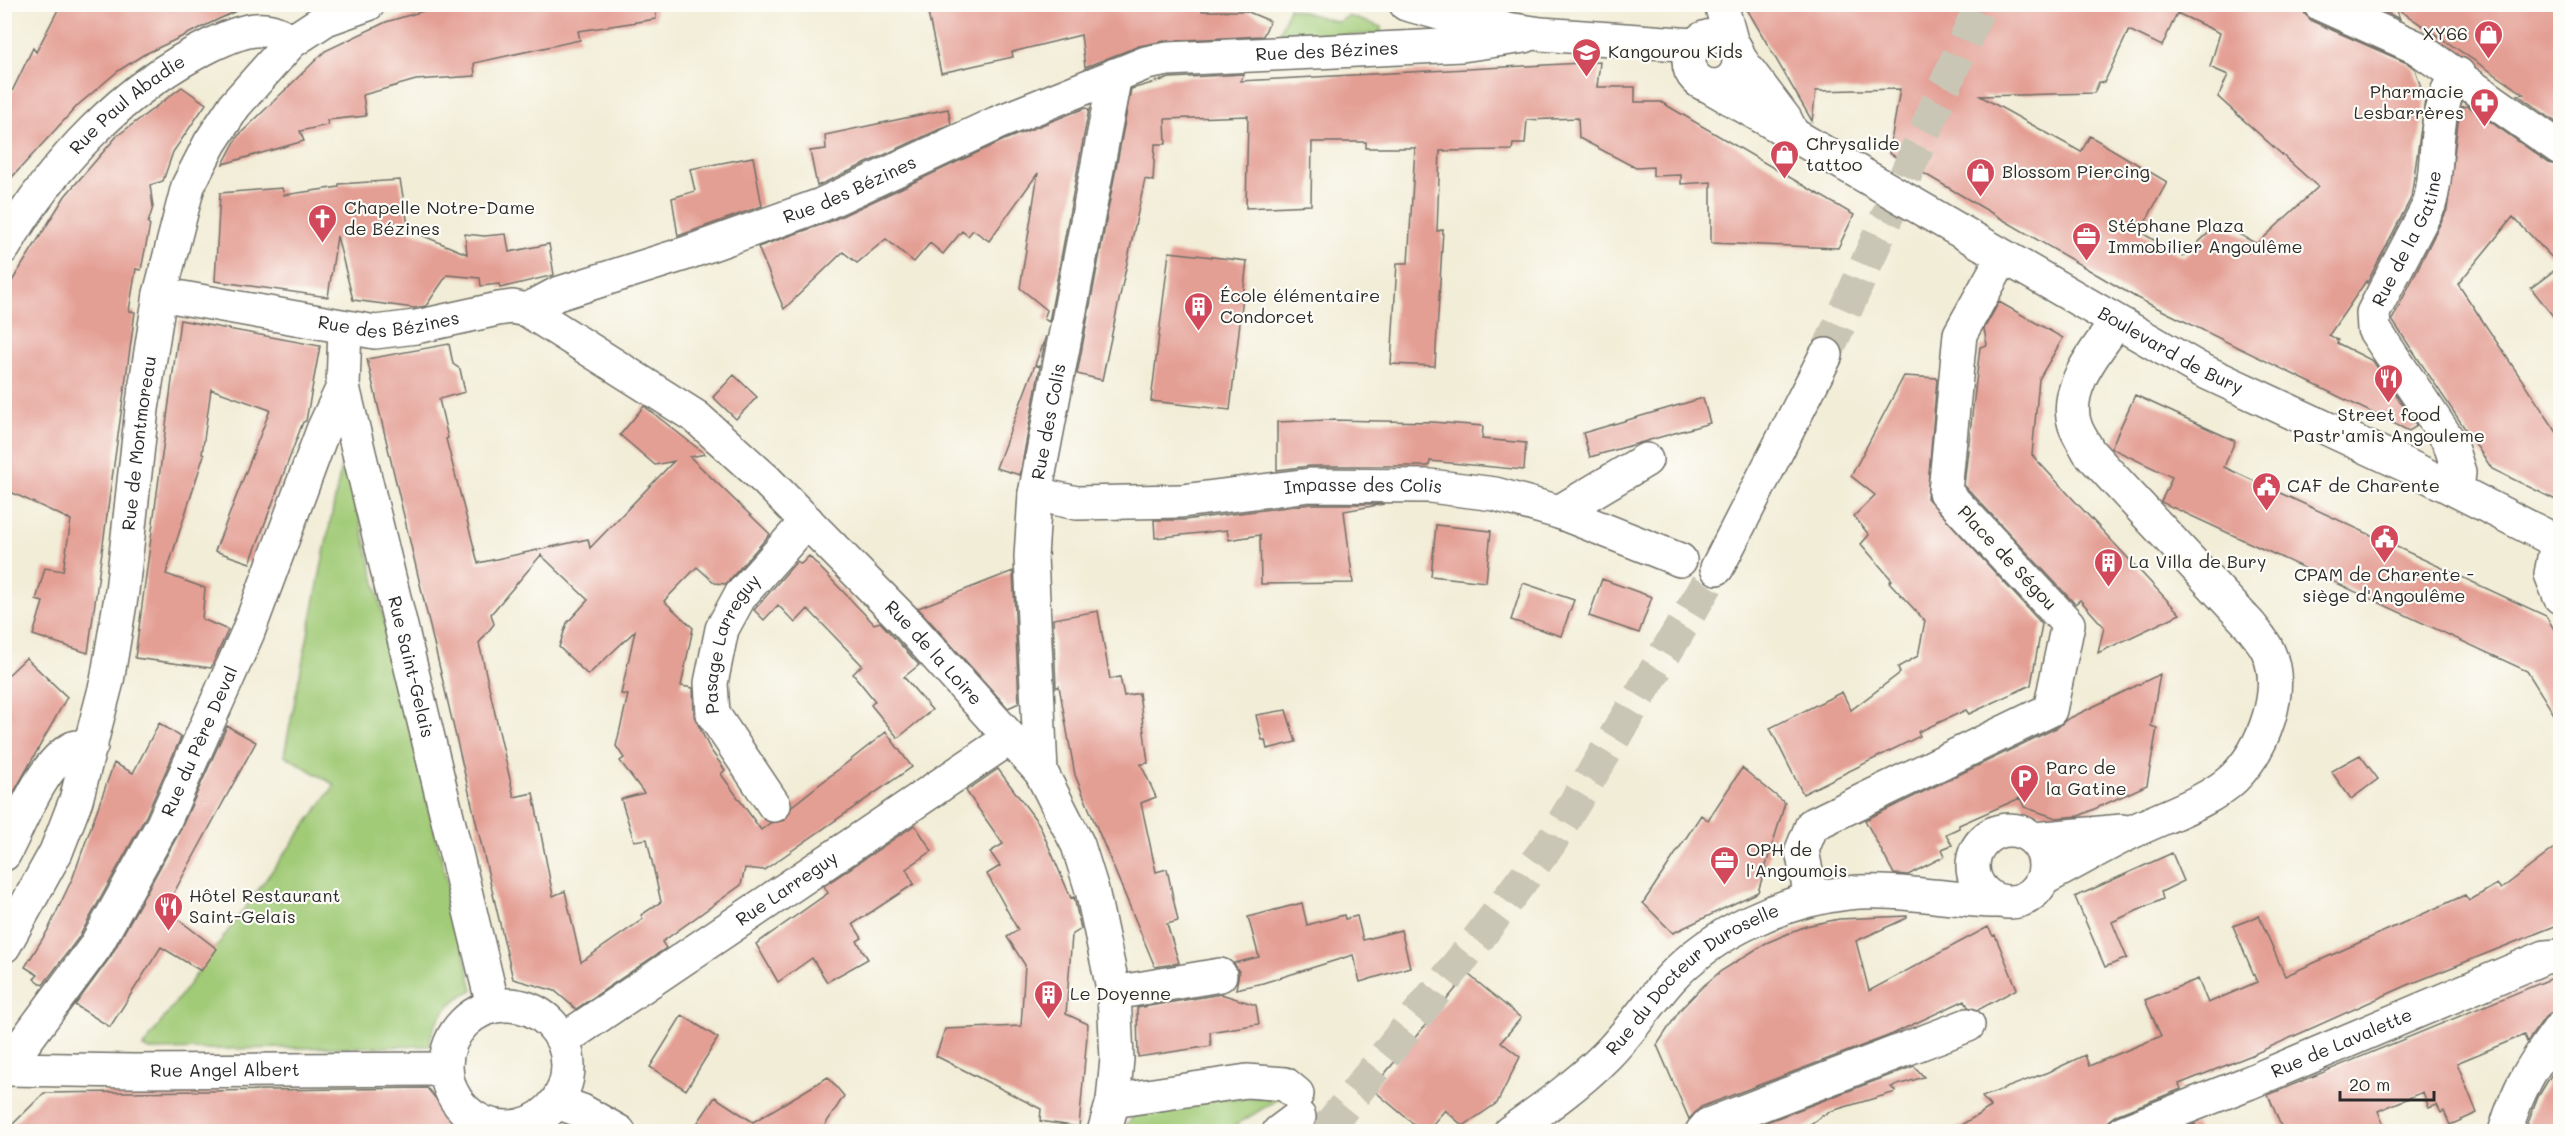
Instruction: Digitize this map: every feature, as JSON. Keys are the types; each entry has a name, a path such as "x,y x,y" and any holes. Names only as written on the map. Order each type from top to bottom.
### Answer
{"street":[{"name":"Rue de Montmoreau","path":"4,946 56,852 76,800 107,681 122,591 142,409 160,294 188,186 210,143 236,105 291,42 325,12 368,4"},
{"path":"1406,4 1487,26 1541,34 1717,47 1785,119 1793,136"},
{"path":"1707,4 1717,47 1736,74 1724,84 1702,82 1689,65 1717,47"},
{"path":"1717,47 1721,4"},
{"path":"2320,4 2416,47 2560,147"},
{"name":"Rue Paul Abadie","path":"4,248 50,183 87,137 117,106 165,69 242,32 270,30 280,32 291,42"},
{"name":"Rue des Bézines","path":"160,294 375,332 416,327 498,309 512,307 527,310 551,296 684,254 820,206 997,123 1146,63 1168,59 1462,45 1541,34"},
{"name":"Boulevard de Bury","path":"1601,39 1702,82 2116,324 2199,369 2457,490 2559,542"},
{"name":"Rue des Colis","path":"1041,771 1031,558 1035,494 1115,75"},
{"name":"Rue de la Gatine","path":"2457,490 2459,472 2449,441 2374,329 2372,320 2373,312 2433,191 2442,101 2449,85 2458,75"},
{"name":"Place de Ségou","path":"1811,898 1802,850 1812,825 2050,710 2068,624 1945,492 1960,334 2003,257"},
{"name":"Rue de la Loire","path":"527,310 696,417 807,521 903,619 1041,771 1078,845 1092,890 1114,993 1117,1059 1108,1116"},
{"path":"2045,878 2136,830 2191,806 2233,778 2250,757 2267,724 2274,677 2268,651 2250,625 2146,516 2089,452 2075,427 2072,413 2080,378 2094,353 2116,324"},
{"name":"Rue Saint-Gelais","path":"345,327 343,387 493,1006"},
{"path":"1717,568 1826,355"},
{"name":"Rue du Père Deval","path":"5,1069 95,946 163,824 248,632 323,430 343,387"},
{"path":"1559,512 1646,460"},
{"name":"Impasse des Colis","path":"1035,494 1077,503 1182,501 1310,485 1431,486 1495,495 1559,512 1680,560"},
{"name":"Pasage Larreguy","path":"774,805 713,714 711,683 722,629 740,596 807,521"},
{"path":"2559,542 2551,574 2560,597"},
{"name":"Rue Larreguy","path":"563,1040 1010,738"},
{"path":"4,854 39,786 57,759 74,747 91,746"},
{"path":"2034,839 2045,857 2045,878 2039,888 2024,897 1996,902 1980,889 1973,872 1977,848 1998,834 2014,830 2034,839 2136,830"},
{"name":"Rue du Docteur Duroselle","path":"1904,895 1929,887 1973,863"},
{"name":"Rue du Docteur Duroselle","path":"1510,1131 1583,1078 1633,1026 1671,978 1699,954 1758,919 1811,898 1866,892 1996,902"},
{"name":"Rue de Lavalette","path":"2122,1131 2248,1083 2556,954"},
{"path":"1114,993 1220,975"},
{"path":"513,1005 534,1010 551,1022 563,1040 569,1072 557,1102 542,1117 523,1125 502,1127 482,1122 464,1111 452,1094 445,1069 451,1039 462,1024 476,1013 493,1006 513,1005"},
{"path":"1702,1131 1708,1125 1780,1095 1968,1025"},
{"path":"2505,1131 2513,1103 2526,1076 2560,1028"},
{"name":"Rue Angel Albert","path":"5,1069 134,1071 445,1069"},
{"path":"1108,1116 1247,1081 1285,1084 1292,1114"},
{"path":"557,1102 582,1111 619,1131"}],"green space":[{"path":"1289,8 1338,22 1348,16 1382,27 1380,34 1278,38"},
{"path":"344,453 473,990 457,999 443,1012 434,1028 429,1046 150,1050 143,1047 335,785 284,755"},
{"path":"1276,1096 1277,1100 1226,1131 1121,1132 1137,1112 1169,1101"}],"building":[{"path":"61,4 251,4 143,55 118,71 78,105 4,186 4,108 33,48 36,52"},
{"path":"447,4 655,4 656,19 578,31 580,40 474,63 475,76 416,80 363,95 366,116 327,120 328,125 300,131 304,141 223,164 238,136 325,51 386,22"},
{"path":"926,4 1200,4 1202,11 1246,11 1270,21 1263,36 1165,41 1139,46 1085,67 1081,35 1012,52 1013,57 941,73"},
{"path":"1744,4 2301,4 2305,14 2312,21 2407,63 2415,69 2425,100 2411,198 2367,283 2366,281 2329,335 2338,340 2337,343 2373,361 2417,426 2409,431 2137,298 1889,153 1900,89 1816,91 1812,121","holes":["2177,13 2220,33 2210,67 2228,75 2218,97 2318,187 2257,244 2219,223 2183,257 2140,232 2167,182 2090,136 2081,152 1980,96 2094,93 2099,82 2104,83 2129,30 2162,46"]},
{"path":"2367,4 2560,4 2560,125 2518,95 2524,94 2396,8 2400,19"},
{"path":"1600,62 1597,87 1635,87 1635,102 1661,102 1854,215 1838,248 1711,243 1711,182 1681,184 1681,175 1653,176 1653,167 1636,168 1579,138 1578,118 1527,120 1525,144 1513,144 1512,150 1440,151 1437,231 1443,230 1435,366 1391,364 1397,263 1408,263 1415,148 1366,148 1366,142 1312,142 1311,205 1246,208 1248,116 1165,119 1166,144 1155,144 1153,181 1145,179 1102,380 1077,374 1131,89 1170,78 1244,74 1240,81"},
{"path":"182,87 206,104 173,152 163,181 150,185 153,207 148,223 150,225 141,270 136,269 129,311 135,312 88,653 33,635 43,602 36,600 45,568 63,571 71,520 4,489 4,294 65,196 117,136"},
{"path":"2468,106 2549,163 2560,166 2560,266 2513,217 2458,284 2560,437 2560,502 2492,469 2392,320 2447,210 2458,123 2462,107"},
{"path":"1085,108 1089,109 1049,322 1044,319 1047,310 1020,288 1038,173 989,241 973,230 968,236 962,231 943,254 930,243 914,262 886,239 857,263 843,252 784,309 758,247 829,222 1004,140"},
{"path":"948,109 951,124 817,186 810,151 826,149 825,135"},
{"path":"753,157 762,206 678,236 672,198 695,191 690,169"},
{"name":"Chapelle Notre-Dame de Bézines","path":"400,180 409,230 467,254 465,234 484,236 506,234 509,252 549,244 554,275 500,288 499,284 481,286 480,278 447,275 426,306 414,308 353,300 337,236 328,297 215,281 220,193 282,188 284,195 339,187 339,184"},
{"name":"École élémentaire Condorcet","path":"1169,252 1247,261 1230,410 1151,401"},
{"path":"2560,266 2560,325 2531,288"},
{"path":"1999,302 2063,338 2039,379 2032,455 2180,614 2098,653 2104,627 2080,600 2075,604 1964,485 1980,347 1987,345 1984,329"},
{"path":"180,320 320,346 306,421 303,422 250,563 215,551 270,410 211,389 202,454 204,455 166,574 205,588 202,619 228,630 211,668 135,658"},
{"path":"1046,336 1040,366 1035,365"},
{"path":"449,344 453,364 460,369 465,392 439,399 448,438 446,439 478,563 588,539 590,548 674,461 655,465 620,435 644,406 705,454 690,457 770,534 726,584 715,583 697,567 664,601 693,628 681,686 693,688 694,716 710,749 725,770 721,774 761,830 770,823 785,820 792,806 886,732 912,767 764,870 745,868 741,885 662,942 666,948 576,1009 555,991 513,979 367,359","holes":["541,555 588,600 567,623 559,647 588,675 635,631 621,694 628,695 616,746 624,758 620,761 644,793 621,799 634,841 647,839 661,902 641,915 643,919 581,962 565,891 553,896 533,793 514,797 479,643 494,624 491,614"]},
{"path":"1035,365 1040,367 1020,475 996,468"},
{"path":"734,375 757,397 736,419 713,397"},
{"path":"1904,376 1937,378 1927,498 2042,624 2031,685 1969,714 1966,710 1918,732 1920,736 1803,794 1770,728 1842,692 1851,710 1900,673 1898,667 1918,656 1925,621 1889,582 1892,580 1861,544 1869,535 1854,516 1875,495 1851,476"},
{"path":"2135,395 2235,441 2224,467 2546,616 2560,639 2560,724 2527,671 2161,502 2172,477 2111,448"},
{"path":"1703,398 1710,423 1590,457 1583,433"},
{"path":"1329,420 1432,422 1483,426 1482,439 1526,443 1524,470 1430,461 1429,466 1310,466 1277,470 1277,422"},
{"path":"1311,504 1384,504 1344,511 1353,583 1261,584 1260,535 1229,540 1227,530 1155,538 1154,520 1184,520"},
{"path":"1436,525 1491,531 1486,582 1431,576"},
{"path":"809,556 874,624 880,622 919,665 904,677 932,710 898,738 871,705 875,701 853,674 862,665 808,609 795,623 778,605 764,620 754,610 797,561 801,564"},
{"path":"1013,571 1019,703 1008,708 918,608"},
{"path":"1602,579 1652,597 1639,633 1589,616"},
{"path":"1523,583 1574,600 1561,636 1511,620"},
{"path":"1098,611 1110,679 1120,677 1124,696 1139,693 1148,763 1141,764 1156,797 1141,803 1156,872 1167,869 1178,921 1167,924 1179,963 1155,967 1075,775 1059,686 1056,688 1053,619"},
{"path":"26,658 67,697 4,810 4,679"},
{"path":"2160,674 2151,726 2157,728 2147,785 2079,816 2056,818 2024,807 2020,798 1959,825 1959,828 1946,834 1952,845 1942,849 1945,856 1908,875 1894,874 1865,820 2058,727 2066,720"},
{"path":"1286,710 1296,742 1267,749 1265,740 1262,740 1256,715"},
{"path":"159,723 181,737 146,816 79,937 43,985 34,979 38,975 25,967 48,930 73,877 114,763 133,773"},
{"path":"227,726 256,742 165,909 217,949 201,971 161,947 110,1027 75,1005 111,956 179,833"},
{"path":"2360,755 2378,779 2351,799 2331,771"},
{"path":"1742,768 1785,803 1758,892 1673,933 1643,903 1701,815 1708,820"},
{"name":"Le Doyenne","path":"998,769 1039,824 1071,898 1074,897 1081,929 1072,935 1066,1014 1088,1024 1079,1127 1040,1121 1041,1109 936,1056 945,1029 1021,1026 1025,965 1007,937 1018,930 987,874 1000,866 990,852 1003,844 966,791"},
{"path":"915,825 932,851 906,869 914,884 853,924 862,938 857,941 868,959 827,982 812,958 778,982 756,944 828,893 824,886"},
{"path":"2560,844 2560,924 2408,985 2252,1055 2179,1084 2181,1089 2116,1115 2108,1121 2105,1131 1951,1131 1991,1107 1982,1097 2051,1071 2085,1055 2089,1066 2161,1036 2145,1000 2198,979 2208,1003 2257,982 2233,926 2259,916 2285,976 2465,895 2469,901 2497,884 2501,889"},
{"path":"2172,853 2184,881 2161,892 2163,899 2112,922 2127,958 2105,967 2075,897"},
{"path":"1302,903 1307,925 1344,915 1345,919 1357,916 1363,940 1401,930 1410,967 1360,982 1353,955 1236,989 1239,972 1234,963 1259,957 1248,917"},
{"path":"1907,916 1856,941 1869,991 1988,927 1993,936 1995,935 2017,989 1978,1010 1968,1007 1965,1000 1888,1036 1701,1107 1689,1119 1657,1045 1680,1010 1702,987 1721,971 1766,943 1806,926 1839,919"},
{"path":"1468,974 1521,1018 1501,1042 1520,1057 1497,1103 1463,1126 1445,1110 1427,1131 1422,1131 1372,1089"},
{"path":"2560,975 2560,1010 2545,1017 2527,1042 2524,1035 2457,1063 2477,1113 2450,1125 2444,1111 2441,1113 2437,1105 2429,1108 2423,1092 2378,1111 2386,1131 2283,1131 2268,1095"},
{"path":"1221,994 1256,1005 1259,1024 1210,1032 1211,1046 1138,1057 1137,1008"},
{"path":"682,1015 718,1038 686,1090 650,1067"},
{"path":"2560,1060 2560,1131 2525,1131 2538,1097"},
{"path":"1914,1066 1924,1077 1891,1087 1896,1092 1828,1112 1800,1131 1743,1131"},
{"path":"828,1077 844,1096 821,1131 692,1131 715,1097 753,1122"},
{"path":"427,1088 463,1131 140,1131 140,1126 60,1131 6,1131 44,1093"},
{"path":"2195,1124 2198,1131 2176,1131"}],"tunnel":[{"path":"1826,355 1981,4"},
{"path":"1324,1132 1477,940 1551,842 1717,568"}],"place":[{"name":"XY66","path":"2489,60"},
{"name":"Kangourou Kids","path":"1587,78"},
{"name":"Pharmacie Lesbarrères","path":"2485,128"},
{"name":"Chrysalide tattoo","path":"1785,180"},
{"name":"Blossom Piercing","path":"1981,198"},
{"name":"Chapelle Notre-Dame de Bézines","path":"323,244"},
{"name":"Stéphane Plaza Immobilier Angoulême","path":"2087,262"},
{"name":"École élémentaire Condorcet","path":"1199,332"},
{"name":"Street food Pastr'amis Angouleme","path":"2389,404"},
{"name":"CAF de Charente","path":"2266,512"},
{"name":"CPAM de Charente - siège d'Angoulême","path":"2384,564"},
{"name":"La Villa de Bury","path":"2108,588"},
{"name":"Parc de la Gatine","path":"2025,804"},
{"name":"OPH de l'Angoumois","path":"1725,886"},
{"name":"Hôtel Restaurant Saint-Gelais","path":"168,932"},
{"name":"Le Doyenne","path":"1049,1020"}]}
